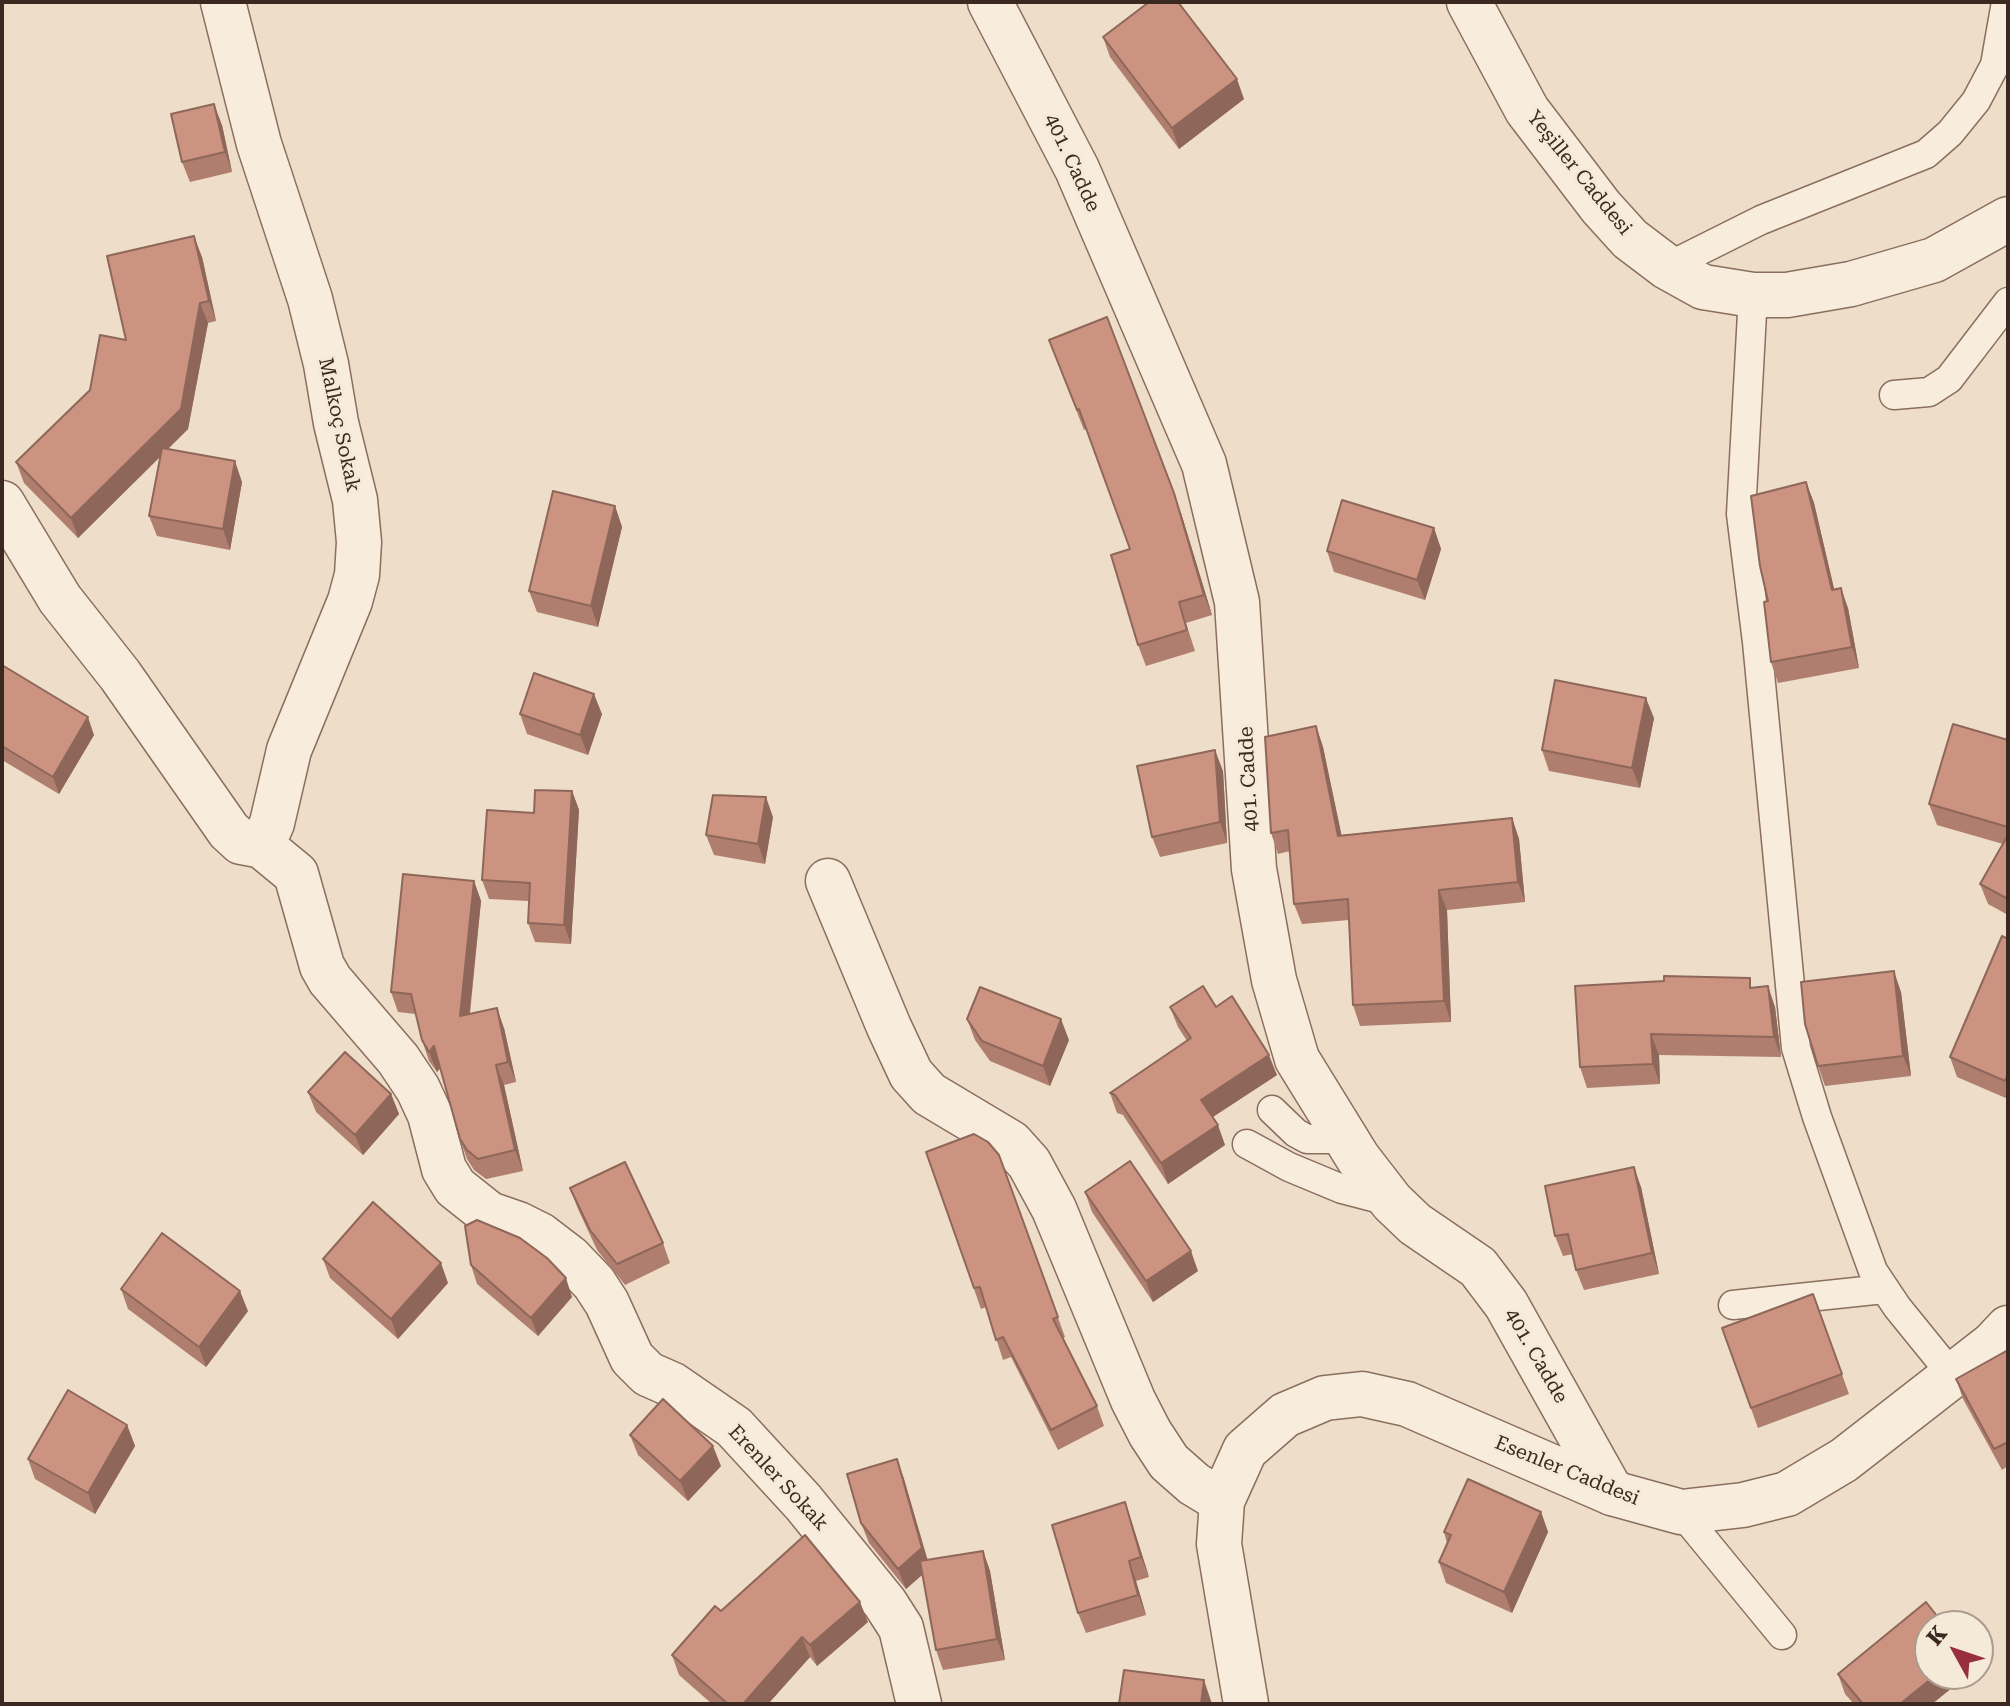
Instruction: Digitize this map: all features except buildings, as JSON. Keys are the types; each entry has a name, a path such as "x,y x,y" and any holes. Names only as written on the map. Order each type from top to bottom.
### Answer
{"street":[{"name":"Malkoç Sokak","path":"223,2 259,144 310,299 355,500 359,542 357,575 350,601 289,750 272,823 262,846"},
{"name":"401. Cadde","path":"990,2 1077,169 1204,464 1237,602 1254,869 1274,980 1297,1059 1345,1139 1392,1202 1415,1224 1478,1267 1506,1304 1612,1493"},
{"name":"Yeşiller Caddesi","path":"1469,2 1527,110 1601,207 1630,239 1667,267 1703,287 1753,295 1787,295 1851,284 1934,260 2008,219"},
{"name":"Erenler Sokak","path":"2,503 60,599 120,675 229,831 241,842 262,846 296,874 322,966 330,980 398,1059 418,1089 430,1115 444,1169 455,1187 489,1214 540,1235 570,1258 594,1283 607,1303 632,1358 648,1374 673,1385 734,1427 803,1502 885,1603 901,1628 919,1704"},
{"path":"828,881 911,1074 947,1108 977,1121 1011,1143 1029,1163 1054,1209 1133,1400 1150,1433 1169,1462 1194,1484 1222,1501 1219,1544 1246,1704"},
{"name":"Esenler Caddesi","path":"1222,1501 1245,1450 1285,1415 1325,1398 1362,1394 1407,1404 1612,1493 1681,1512 1743,1505 1787,1494 1844,1460 1993,1344 2008,1328"}],"lane":[{"path":"1667,267 1761,220 1926,154 1950,133 1976,101 1995,65 2006,2"},
{"path":"1753,295 1741,514 1757,642 1796,1048 1817,1117 1873,1271 1953,1376"},
{"path":"1894,395 1929,392 1949,379 2008,302"},
{"path":"1272,1110 1307,1139 1345,1139"},
{"path":"1247,1144 1289,1167 1342,1189 1392,1202"},
{"path":"1733,1305 1884,1289"},
{"path":"1681,1512 1782,1635"}]}
